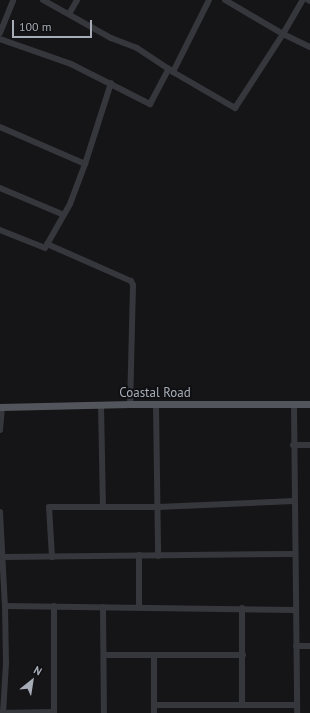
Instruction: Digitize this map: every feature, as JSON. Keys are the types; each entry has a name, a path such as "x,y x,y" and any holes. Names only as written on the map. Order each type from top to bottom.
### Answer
{"main road":[{"name":"Coastal Road","path":"1,407 130,404 310,404"}],"street":[{"path":"0,33 13,0"},
{"path":"43,0 111,38 137,48 235,108 303,0"},
{"path":"69,14 77,0"},
{"path":"0,39 71,64 150,104 171,70 209,0"},
{"path":"225,0 283,34 310,47"},
{"path":"0,230 45,248 64,215 86,164 111,83"},
{"path":"0,127 86,164"},
{"path":"0,188 64,215"},
{"path":"47,244 131,281 133,285 130,404"},
{"path":"156,404 158,556"},
{"path":"101,405 103,508"},
{"path":"294,405 294,554 297,713"},
{"path":"0,430 1,407"},
{"path":"293,445 310,444"},
{"path":"52,557 49,507 158,507 294,501"},
{"path":"0,512 5,606 2,713 54,712 54,606"},
{"path":"3,557 294,554"},
{"path":"138,556 139,607"},
{"path":"5,606 242,608 295,610"},
{"path":"103,607 104,713"},
{"path":"242,608 242,704"},
{"path":"296,646 310,646"},
{"path":"104,655 243,656"},
{"path":"154,655 154,713"},
{"path":"154,705 297,705"}]}
